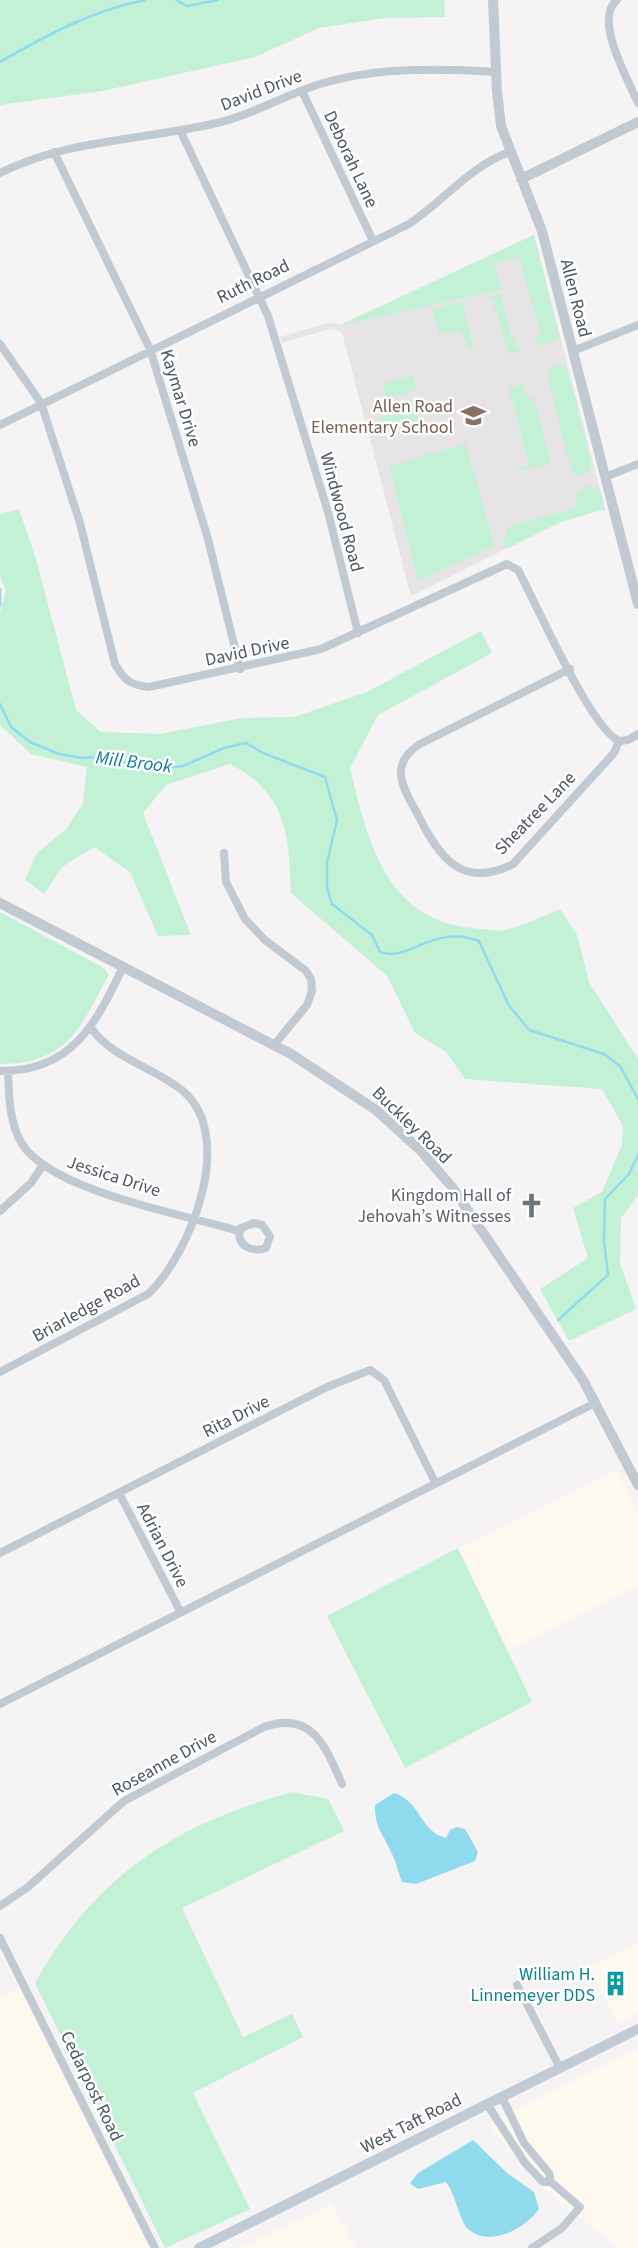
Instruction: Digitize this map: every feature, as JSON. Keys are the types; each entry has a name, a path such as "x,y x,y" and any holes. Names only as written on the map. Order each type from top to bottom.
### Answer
{"main road":[{"name":"West Taft Road","path":"199,2248 638,2029"}],"street":[{"name":"Allen Road","path":"493,0 501,126 542,231 637,599"},
{"path":"617,0 609,9 608,24 638,103"},
{"name":"David Drive","path":"0,173 54,152 243,116 302,91 349,78 389,72 447,69 496,72"},
{"name":"Deborah Lane","path":"302,91 373,241"},
{"path":"521,179 638,122"},
{"name":"Windwood Road","path":"180,130 260,295 328,512 358,633"},
{"name":"Kaymar Drive","path":"54,152 150,349 208,539 240,669"},
{"name":"Ruth Road","path":"0,425 373,241 436,206 480,165 509,152"},
{"path":"573,351 638,325"},
{"name":"David Drive","path":"0,344 41,403 80,523 115,664 124,680 133,685 149,687 296,657 358,633 498,566 512,565 519,570 594,715 611,737 619,741"},
{"path":"605,477 638,464"},
{"name":"Sheatree Lane","path":"570,669 420,744 406,757 401,776 436,850 456,867 467,872 493,873 513,864 614,753 619,741"},
{"path":"619,741 628,740 638,734"},
{"path":"224,853 226,882 245,919 265,940 306,971 310,979 312,991 307,1005 274,1045"},
{"name":"Buckley Road","path":"0,903 274,1045 357,1094 420,1150 452,1187 554,1336 595,1403 638,1485"},
{"path":"4,1071 25,1069 56,1059 72,1048 90,1028 122,967"},
{"name":"Briarledge Road","path":"0,1372 148,1294 165,1278 177,1259 204,1182 208,1160 207,1137 194,1104 165,1078 107,1047 90,1028"},
{"name":"Jessica Drive","path":"4,1071 11,1118 22,1143 43,1165 82,1186 239,1231"},
{"path":"0,1211 31,1182 43,1165"},
{"name":"Rita Drive","path":"0,1553 327,1388 370,1370 384,1380 435,1482"},
{"path":"0,1704 595,1403"},
{"name":"Adrian Drive","path":"119,1493 180,1611"},
{"name":"Roseanne Drive","path":"0,1906 28,1887 124,1801 271,1725 287,1722 302,1726 315,1735 327,1749 342,1784"},
{"name":"Cedarpost Road","path":"0,1938 155,2248"},
{"path":"517,1985 560,2068"},
{"path":"502,2096 519,2134 548,2173 551,2182 580,2207 562,2228 532,2248"},
{"path":"487,2104 525,2164 543,2182 551,2182"}],"shaded area":[{"name":"Allen Road Elementary School","path":"534,235 605,509 560,522 411,596 342,332 330,329 282,343 280,337 329,323 341,325"},
{"path":"616,1470 638,1515 638,1586 508,1651 458,1548"},
{"path":"638,1942 638,2013 618,2024 589,1967"},
{"path":"20,1988 149,2248 0,2248 0,1998"},
{"path":"638,2048 638,2248 617,2248 540,2186 488,2124"},
{"path":"332,2203 356,2248 240,2248"}],"green space":[{"path":"0,0 444,0 445,17 385,18 319,28 255,57 102,91 0,105"},
{"path":"534,235 558,331 557,340 539,346 533,340 541,336 519,257 494,264 501,290 340,325"},
{"path":"501,294 514,344 522,351 509,354 492,298 479,299"},
{"path":"474,300 463,305 474,350 460,331 439,334 432,309"},
{"path":"559,365 566,367 569,376 591,461 591,470 582,475 575,474 571,468 548,378 549,370"},
{"path":"413,375 417,390 388,398 383,383"},
{"path":"523,384 526,395 535,401 550,461 547,465 517,472 529,466 509,388"},
{"path":"414,405 419,421 385,430 380,412"},
{"path":"466,444 494,545 421,580 417,577 389,466"},
{"path":"590,486 600,490 605,509 561,522 506,549 503,542 509,526 576,508 578,494"},
{"path":"19,509 36,559 76,710 101,732 160,734 242,718 294,717 367,692 481,631 492,653 378,715 350,768 373,848 400,893 419,910 443,922 497,931 519,926 560,909 577,935 589,982 638,1059 638,1195 621,1218 620,1263 636,1309 569,1341 540,1289 588,1258 573,1208 602,1192 622,1145 623,1126 602,1089 465,1079 446,1052 415,1033 387,976 291,893 289,852 281,818 274,802 249,776 230,764 166,785 143,813 191,935 158,936 130,872 94,847 62,867 44,894 25,880 37,853 67,828 83,803 87,767 31,754 0,725 0,612 6,591 0,576 0,514"},
{"path":"0,912 102,967 109,974 80,1026 57,1049 42,1057 23,1062 0,1064"},
{"path":"458,1548 532,1702 405,1768 327,1616"},
{"path":"292,1792 328,1799 344,1831 182,1908 243,2037 292,2014 303,2037 193,2093 250,2209 165,2248 35,1983 59,1945 85,1912 112,1883 142,1859 211,1820"}],"water":[{"path":"394,1793 410,1802 430,1829 437,1834 446,1838 450,1830 457,1827 465,1829 478,1852 475,1861 416,1884 402,1882 375,1813 375,1805"},
{"path":"473,2140 507,2173 534,2192 539,2209 514,2230 493,2237 474,2233 466,2227 446,2182 418,2189 410,2183 418,2173"}],"waterway":[{"name":"Mill Brook","path":"0,62 88,17 145,0"},
{"name":"Mill Brook","path":"176,0 187,6 218,0"},
{"name":"Mill Brook","path":"0,589 0,606"},
{"name":"Mill Brook","path":"0,704 11,727 30,742 59,754 82,758 110,756 124,762 149,759 172,767 183,766 224,748 246,743 263,753 325,777 337,820 327,863 327,888 332,904 372,935 380,952 402,952 448,937 479,941 508,1004 529,1030 604,1054 620,1066 638,1099"},
{"name":"Mill Brook","path":"558,1320 608,1275 604,1241 605,1199 629,1174 638,1155"}],"place":[{"name":"Allen Road Elementary School","path":"473,416"},
{"name":"Kingdom Hall of Jehovah’s Witnesses","path":"531,1205"},
{"name":"William H. Linnemeyer DDS","path":"615,1984"}]}
